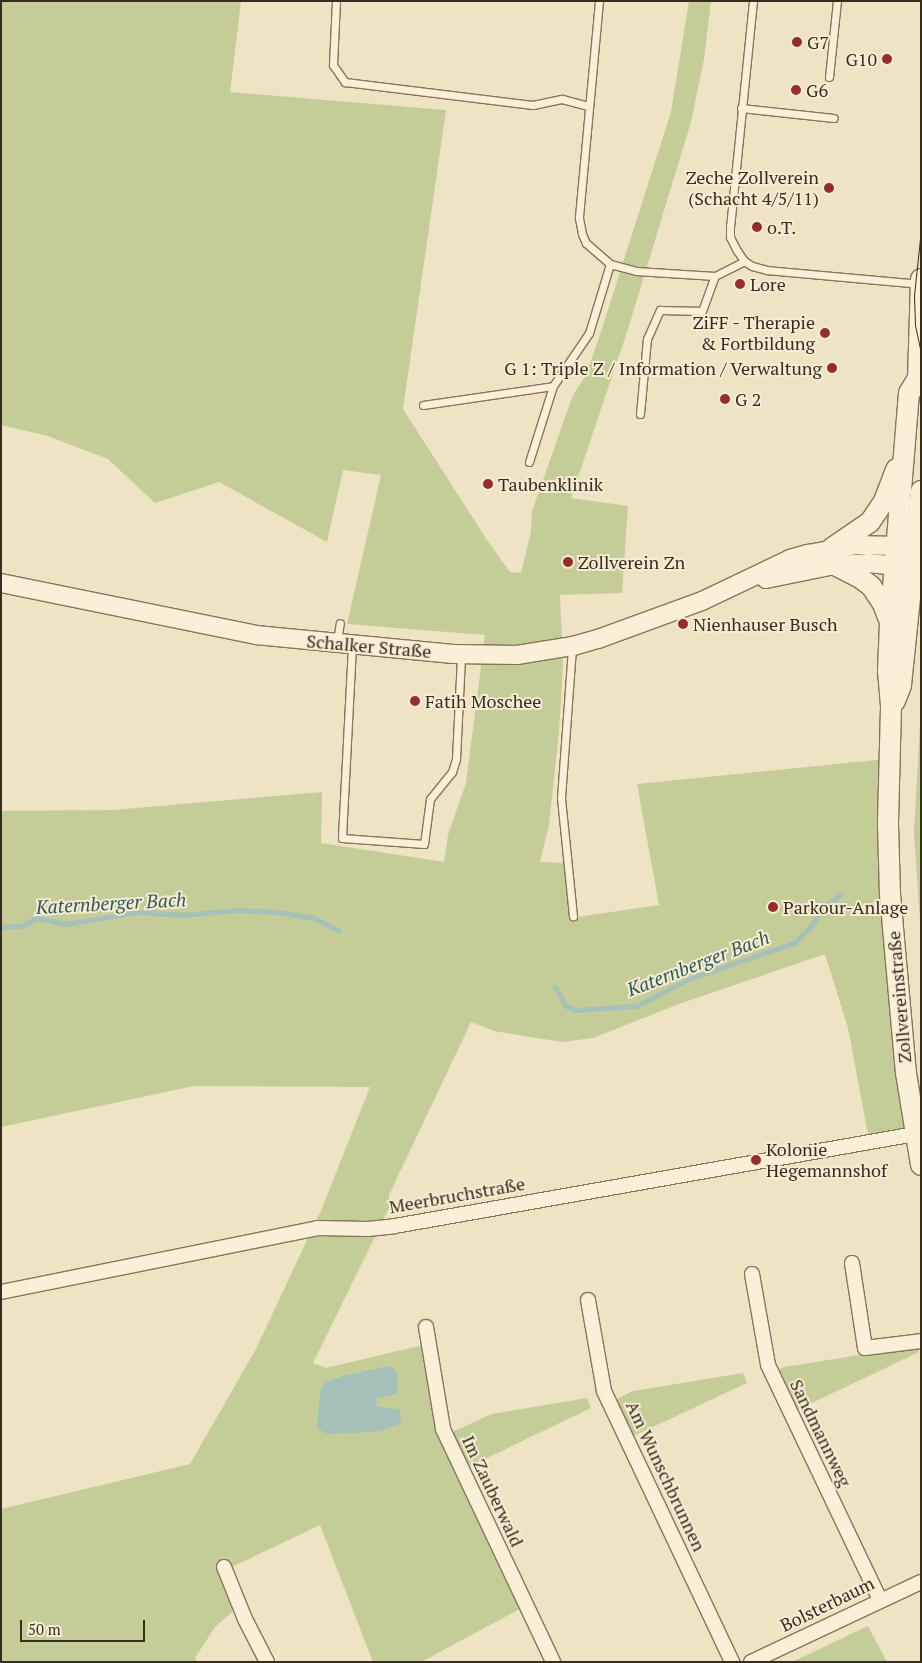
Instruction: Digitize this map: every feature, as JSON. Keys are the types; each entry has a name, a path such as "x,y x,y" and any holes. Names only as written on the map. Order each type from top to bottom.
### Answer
{"main road":[{"path":"910,559 905,444 909,393 919,382 921,279"},
{"path":"905,444 880,510 834,556 871,586 898,626 921,612"},
{"path":"910,559 921,491"},
{"name":"Zollvereinstraße","path":"910,559 888,670 892,707 888,824 890,894 906,1073 921,1165"}],"street":[{"name":"Schalker Straße","path":"1,583 256,635 344,645 461,654 517,655 572,646 671,613 732,588 790,560 834,556 868,563 910,559"},
{"name":"Meerbruchstraße","path":"1,1292 317,1228 368,1229 395,1226 917,1133"},
{"path":"852,1263 865,1348 921,1341"},
{"name":"Sandmannweg","path":"752,1274 768,1365 880,1600"},
{"name":"Am Wunschbrunnen","path":"588,1300 604,1391 732,1662"},
{"name":"Im Zauberwald","path":"426,1327 443,1429 553,1662"},
{"path":"224,1567 245,1619 267,1662"},
{"name":"Bolsterbaum","path":"751,1662 921,1582"}],"lane":[{"path":"336,1 333,65 345,82 532,105 562,99 589,106"},
{"path":"599,1 579,210 580,228 589,247 610,264 636,271 715,276 744,261"},
{"path":"753,1 730,226 730,237 744,261 752,266 767,270 920,284"},
{"path":"829,77 837,1"},
{"path":"741,108 834,118"},
{"path":"529,462 553,386 589,333 610,264"},
{"path":"640,414 647,339 660,310 702,311 715,276"},
{"path":"423,405 553,386"},
{"path":"340,623 344,645 342,838 424,844 430,799 452,772 456,759 461,654"},
{"path":"572,646 561,798 573,916"}],"green space":[{"path":"1,1 241,1 230,92 446,110 403,409 487,540 510,572 521,573 531,532 532,511 573,395 586,375 600,335 671,112 689,1 711,1 704,59 691,122 628,329 571,498 628,506 622,593 560,595 563,665 559,731 549,825 540,862 565,863 571,918 659,905 637,784 886,759 913,1133 869,1139 848,1028 825,954 676,1005 593,1038 562,1042 494,1031 471,1022 389,1195 389,1208 313,1363 326,1368 431,1343 450,1433 492,1414 587,1398 591,1408 466,1468 527,1605 421,1662 373,1662 320,1525 230,1568 232,1612 215,1627 195,1658 197,1662 1,1662 1,1509 190,1464 256,1349 322,1208 370,1087 194,1086 1,1127 1,811 113,810 322,792 321,843 444,862 448,835 466,783 485,635 347,624 381,475 343,470 327,542 219,482 155,503 108,459 48,436 1,425"},
{"path":"921,704 921,935 914,833"},
{"path":"917,1346 919,1352 795,1411 776,1371 784,1367"},
{"path":"743,1373 747,1383 629,1438 613,1401 633,1391"},
{"path":"868,1626 887,1662 792,1662"}],"water":[{"path":"388,1366 393,1367 398,1374 397,1394 377,1398 376,1406 400,1410 401,1424 378,1431 354,1433 327,1434 317,1428 320,1394 324,1383 347,1375"}],"waterway":[{"name":"Katernberger Bach","path":"555,987 566,1006 576,1010 636,1006 691,978 794,943 811,926 824,907 841,894"},
{"name":"Katernberger Bach","path":"1,927 21,926 37,918 65,924 138,912 183,915 236,910 277,912 314,918 339,931"}],"tram line":[{"path":"921,229 914,296 915,325 921,354"}],"place":[{"name":"G7","path":"797,42"},
{"name":"G10","path":"887,59"},
{"name":"G6","path":"796,90"},
{"name":"Zeche Zollverein (Schacht 4/5/11)","path":"829,188"},
{"name":"o.T.","path":"757,227"},
{"name":"Lore","path":"740,284"},
{"name":"ZiFF - Therapie & Fortbildung","path":"825,333"},
{"name":"G 1: Triple Z / Information / Verwaltung","path":"832,368"},
{"name":"G 2","path":"725,399"},
{"name":"Taubenklinik","path":"488,484"},
{"name":"Zollverein Zn","path":"568,562"},
{"name":"Nienhauser Busch","path":"683,624"},
{"name":"Fatih Moschee","path":"415,701"},
{"name":"Parkour-Anlage","path":"773,907"},
{"name":"Kolonie Hegemannshof","path":"756,1160"}]}
